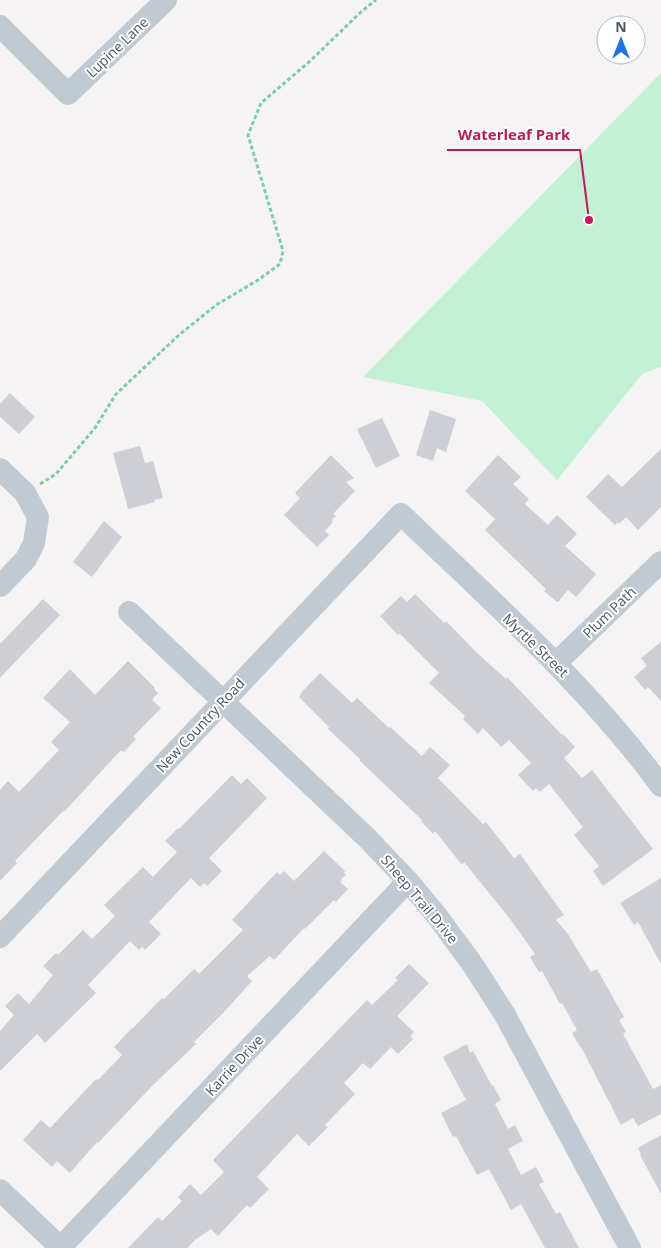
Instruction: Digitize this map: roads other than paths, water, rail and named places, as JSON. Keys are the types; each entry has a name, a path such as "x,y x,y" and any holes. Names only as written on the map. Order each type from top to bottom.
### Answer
{"street":[{"name":"Lupine Lane","path":"0,26 68,94 166,0"},
{"path":"0,469 25,493 38,518 34,543 26,559 0,586"},
{"name":"Myrtle Street","path":"401,514 556,663 602,712 639,756 661,786"},
{"name":"New Country Road","path":"0,937 401,514"},
{"name":"Plum Path","path":"556,663 661,562"},
{"name":"Sheep Trail Drive","path":"129,612 367,838 408,881 437,916 505,1015 630,1248"},
{"name":"Karrie Drive","path":"60,1248 408,881"},
{"path":"0,1190 60,1248"}],"place":[{"name":"Waterleaf Park","path":"589,220"}]}
